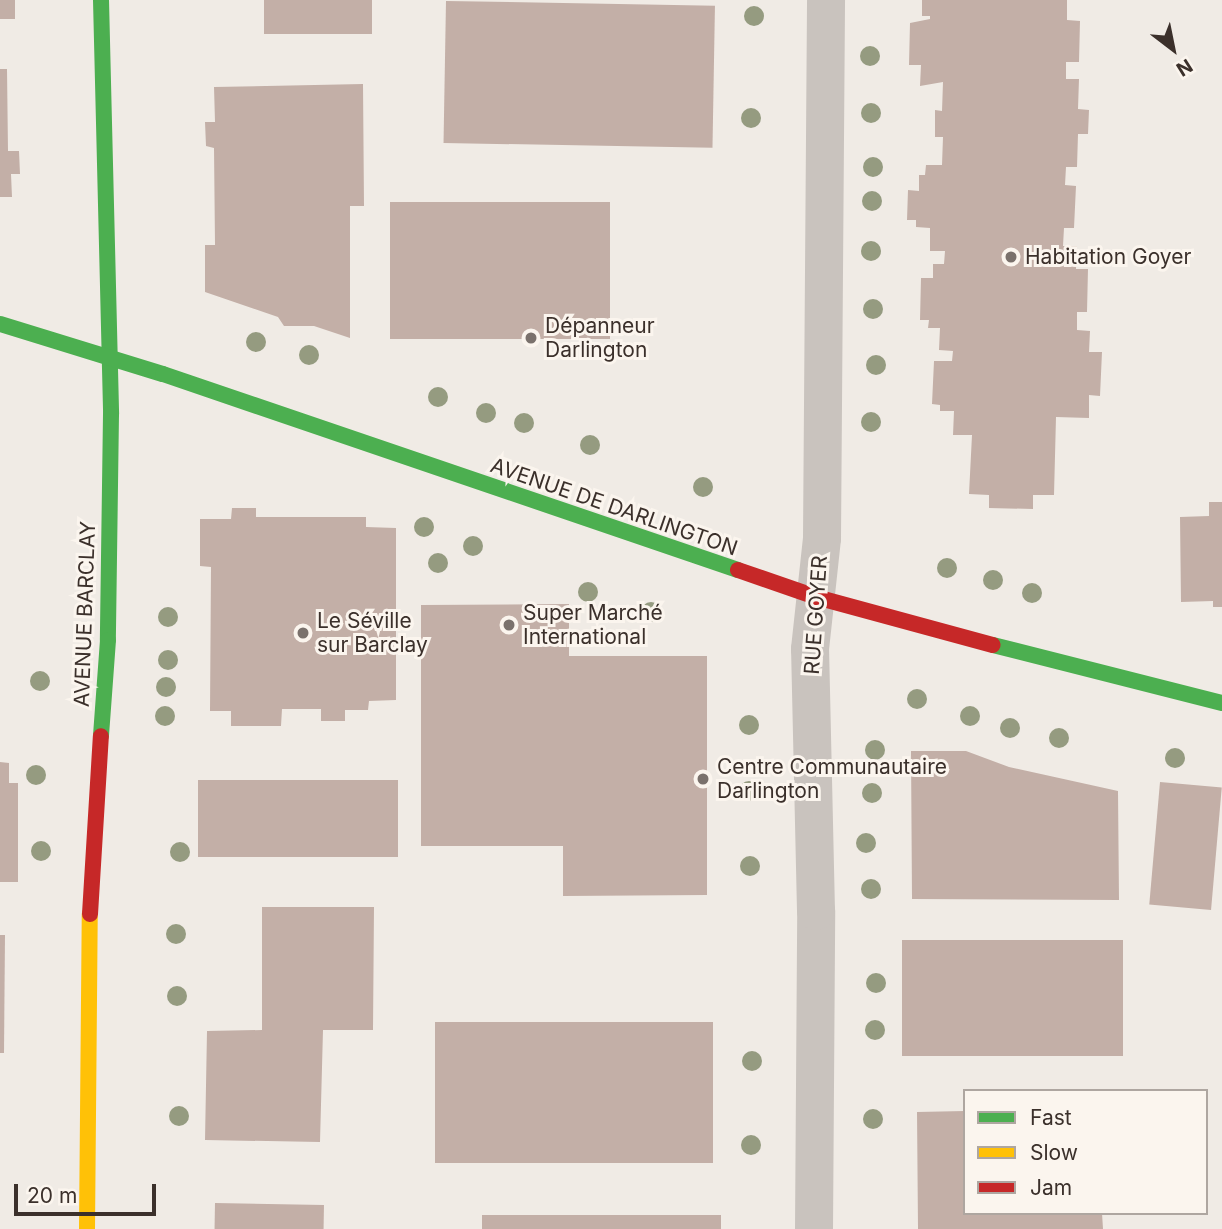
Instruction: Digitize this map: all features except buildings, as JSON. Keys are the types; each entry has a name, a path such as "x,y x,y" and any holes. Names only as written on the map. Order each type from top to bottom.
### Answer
{"street":[{"name":"AVENUE BARCLAY","path":"87,1229 90,891 108,640 108,355 101,0"},
{"name":"RUE GOYER","path":"814,1229 816,911 810,649 822,538 826,0"},
{"name":"AVENUE DE DARLINGTON","path":"0,324 108,355 816,597 1125,681 1222,703"}],"traffic: fast":[{"path":"101,0 111,414 108,640 101,736"},
{"path":"0,324 163,374 738,570"},
{"path":"993,645 1222,703"}],"traffic: slow":[{"path":"87,1229 90,914"}],"traffic: jam":[{"path":"738,570 816,597 993,645"},
{"path":"90,914 101,736"}],"place":[{"name":"Habitation Goyer","path":"1011,257"},
{"name":"Dépanneur Darlington","path":"531,338"},
{"name":"Super Marché International","path":"509,625"},
{"name":"Le Séville sur Barclay","path":"303,633"},
{"name":"Centre Communautaire Darlington","path":"703,779"}]}
